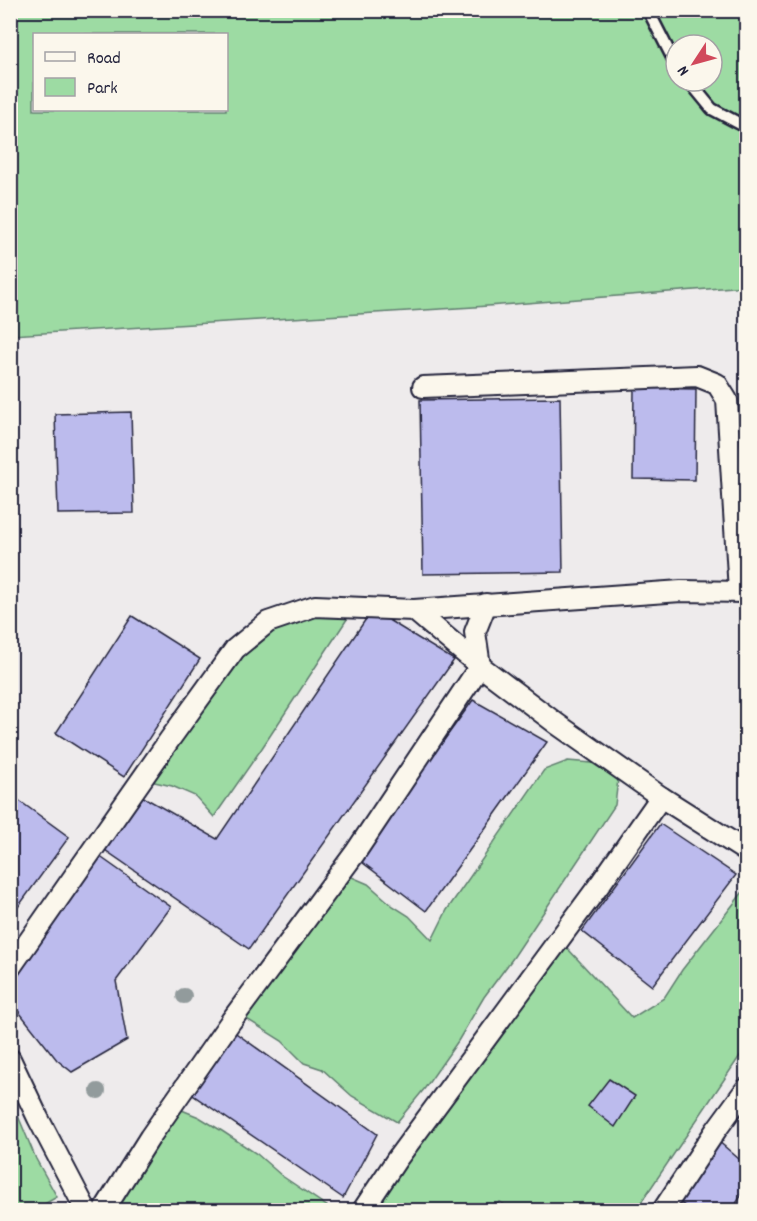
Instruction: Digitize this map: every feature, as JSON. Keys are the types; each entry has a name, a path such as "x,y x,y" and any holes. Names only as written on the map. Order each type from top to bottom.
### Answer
{"street":[{"path":"10,968 235,649 268,622 315,606 414,610 681,591 743,591 727,400 717,384 697,376 423,387"},
{"path":"104,1210 150,1137 238,1012 355,853 480,666 475,632 486,604"},
{"path":"414,610 480,666 557,724 661,797 747,851"},
{"path":"363,1210 397,1159 600,884 661,797"},
{"path":"10,1059 86,1210"},
{"path":"663,1210 716,1130 747,1089"}],"lane":[{"path":"648,10 664,41"},
{"path":"699,93 712,109 747,127"}],"green space":[{"path":"10,11 746,11 746,286 474,307 11,335"},
{"path":"353,610 214,817 195,796 172,786 150,781 243,649 265,632 296,618"},
{"path":"568,761 592,763 618,779 615,805 513,958 484,997 458,1041 425,1088 397,1122 352,1096 322,1069 304,1063 282,1041 234,1011 335,884 352,877 368,884 393,906 409,916 432,940 447,910 544,770"},
{"path":"746,888 746,1047 636,1210 512,1210 500,1202 489,1210 368,1210 556,936 632,1018 664,998 682,970"},
{"path":"11,1099 36,1159 57,1197 34,1210 11,1210"},
{"path":"167,1104 199,1117 222,1131 257,1154 282,1176 331,1210 108,1210"}],"building":[{"path":"746,374 746,487 745,487"},
{"path":"634,388 696,389 695,480 633,479"},
{"path":"560,398 563,572 423,574 420,400"},
{"path":"131,412 134,513 58,514 55,414"},
{"path":"372,610 454,660 249,949 105,850 140,795 217,839"},
{"path":"132,616 200,659 124,777 56,733"},
{"path":"473,700 547,742 426,911 358,859"},
{"path":"10,794 69,837 10,918"},
{"path":"660,824 736,875 652,986 582,931"},
{"path":"99,856 171,907 116,981 127,1040 72,1072 57,1060 16,1008 13,985 25,957"},
{"path":"233,1031 377,1134 343,1198 187,1091"},
{"path":"609,1079 635,1096 615,1127 588,1106"},
{"path":"717,1140 746,1165 746,1188 732,1210 691,1210 677,1201"}]}
